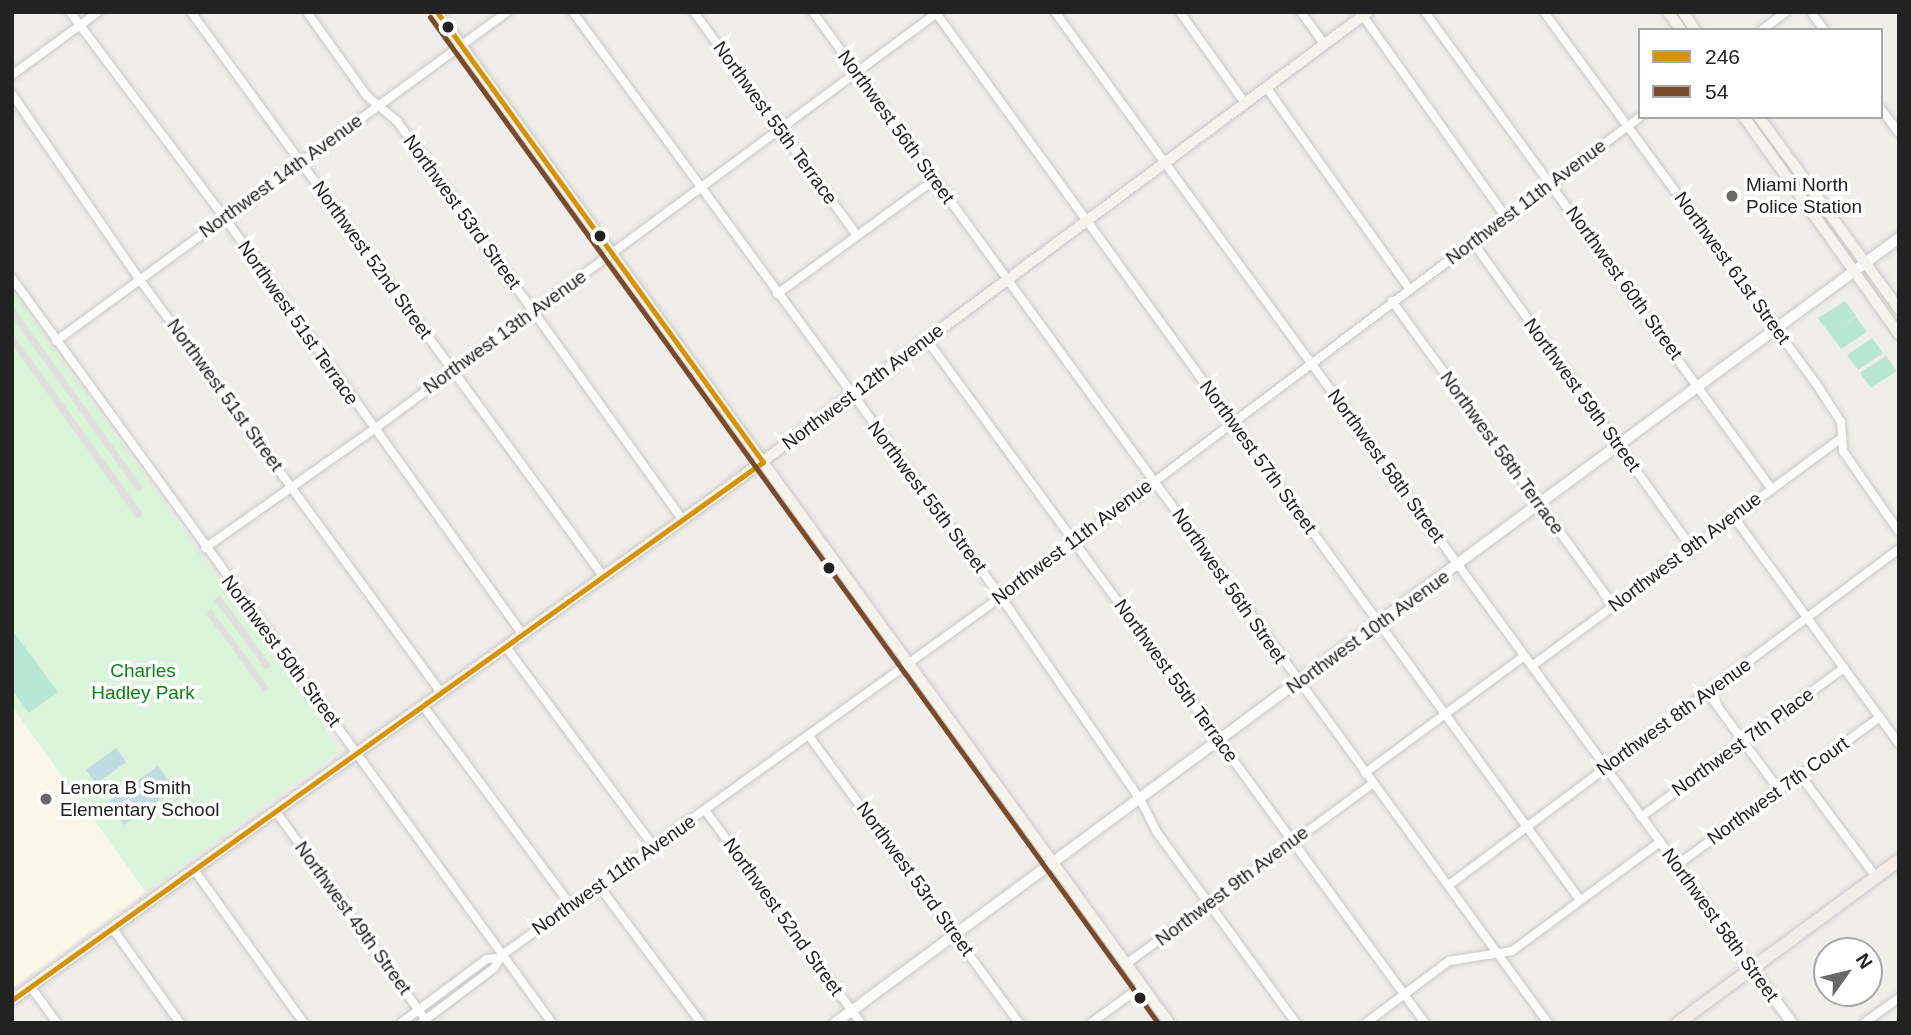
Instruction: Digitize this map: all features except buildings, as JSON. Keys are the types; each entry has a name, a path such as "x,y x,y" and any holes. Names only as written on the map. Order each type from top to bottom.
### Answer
{"main road":[{"path":"437,12 1169,1023"},
{"path":"1668,12 1680,28"},
{"path":"1683,12 1695,28"},
{"name":"Northwest 12th Avenue","path":"12,1000 195,872 763,462 1366,14"},
{"path":"1745,119 1899,334"},
{"path":"1760,119 1899,309"},
{"path":"1678,1023 1899,860"}],"street":[{"name":"Northwest 51st Terrace","path":"70,12 224,217 373,430 523,635"},
{"path":"12,75 98,12"},
{"name":"Northwest 52nd Street","path":"191,12 603,576"},
{"name":"Northwest 53rd Street","path":"307,12 367,96 397,121 683,520"},
{"name":"Northwest 14th Avenue","path":"56,341 507,12"},
{"name":"Northwest 55th Street","path":"573,12 699,189 1001,597 1140,799 1156,831 1296,1023"},
{"name":"Northwest 55th Terrace","path":"694,12 856,234"},
{"name":"Northwest 56th Street","path":"813,12 1297,682 1548,1023"},
{"name":"Northwest 58th Street","path":"1055,12 1792,1023"},
{"path":"1180,12 1245,103"},
{"path":"1301,12 1324,44"},
{"name":"Northwest 60th Street","path":"1425,12 1699,385 1771,488"},
{"name":"Northwest 61st Street","path":"1544,12 1630,124 1841,422 1839,440 1899,532"},
{"path":"1765,28 1786,12"},
{"path":"1811,12 1823,28"},
{"name":"Northwest 13th Avenue","path":"205,548 291,485 373,430 452,368 612,254 937,13"},
{"name":"Northwest 57th Street","path":"937,13 1580,900"},
{"path":"1366,14 1506,217"},
{"path":"1266,87 1409,288"},
{"name":"Northwest 51st Street","path":"12,94 140,280 442,694"},
{"path":"1883,112 1899,133"},
{"name":"Northwest 11th Avenue","path":"401,1023 487,959 500,956 571,906 1001,597 1153,480 1638,118"},
{"path":"777,294 856,234 934,180"},
{"name":"Northwest 10th Avenue","path":"835,1023 1379,622 1460,566 1899,238"},
{"name":"Northwest 59th Street","path":"1472,242 1692,548"},
{"name":"Northwest 50th Street","path":"12,278 205,548 358,755 500,956 552,1023"},
{"name":"Northwest 58th Terrace","path":"1392,301 1613,605"},
{"name":"Northwest 55th Terrace","path":"927,340 1425,1023"},
{"name":"Northwest 9th Avenue","path":"1532,666 1839,440"},
{"path":"1733,516 1899,744"},
{"name":"Northwest 8th Avenue","path":"1448,885 1899,549"},
{"path":"506,647 654,847"},
{"path":"1365,773 1524,656"},
{"name":"Northwest 7th Place","path":"1641,817 1844,668"},
{"path":"1707,692 1779,790"},
{"path":"424,707 571,906"},
{"name":"Northwest 7th Court","path":"1677,865 1880,717"},
{"name":"Northwest 53rd Street","path":"809,736 1019,1023"},
{"path":"1800,775 1875,877"},
{"name":"Northwest 9th Avenue","path":"1126,964 1373,783"},
{"name":"Northwest 52nd Street","path":"705,810 861,1023"},
{"name":"Northwest 49th Street","path":"277,813 425,1022"},
{"path":"1366,1023 1449,961 1512,951 1660,842"},
{"path":"195,872 304,1023"},
{"path":"599,886 701,1023"},
{"path":"113,929 180,1023"},
{"name":"Northwest 11th Avenue","path":"425,1022 494,968 500,956"},
{"path":"1091,1023 1142,986"},
{"path":"31,987 57,1023"},
{"path":"1864,1023 1899,998"}],"shaded area":[{"path":"12,305 143,488 138,492 12,317"},
{"path":"12,333 143,514 137,519 12,344"},
{"path":"220,595 271,666 266,670 214,600"},
{"path":"211,609 269,688 264,692 206,613"},
{"name":"Lenora B Smith Elementary School","path":"12,706 146,892 12,988"}],"green space":[{"name":"Charles Hadley Park","path":"12,291 337,744 336,754 146,892 12,706"},
{"path":"1845,301 1856,316 1843,325 1856,317 1867,332 1841,349 1818,318"},
{"path":"1872,338 1883,353 1858,370 1847,355"},
{"path":"1886,356 1897,371 1871,388 1860,373"},
{"path":"12,630 58,692 29,713 12,690"}],"water":[{"path":"116,748 126,762 96,784 86,770"},
{"path":"158,766 174,789 124,825 108,802"}],"transit line":[{"name":"246","path":"12,1000 763,462 437,12"},
{"name":"54","path":"430,17 1158,1023"}],"place":[{"name":"Miami North Police Station","path":"1732,196"},
{"name":"Lenora B Smith Elementary School","path":"46,799"}]}
